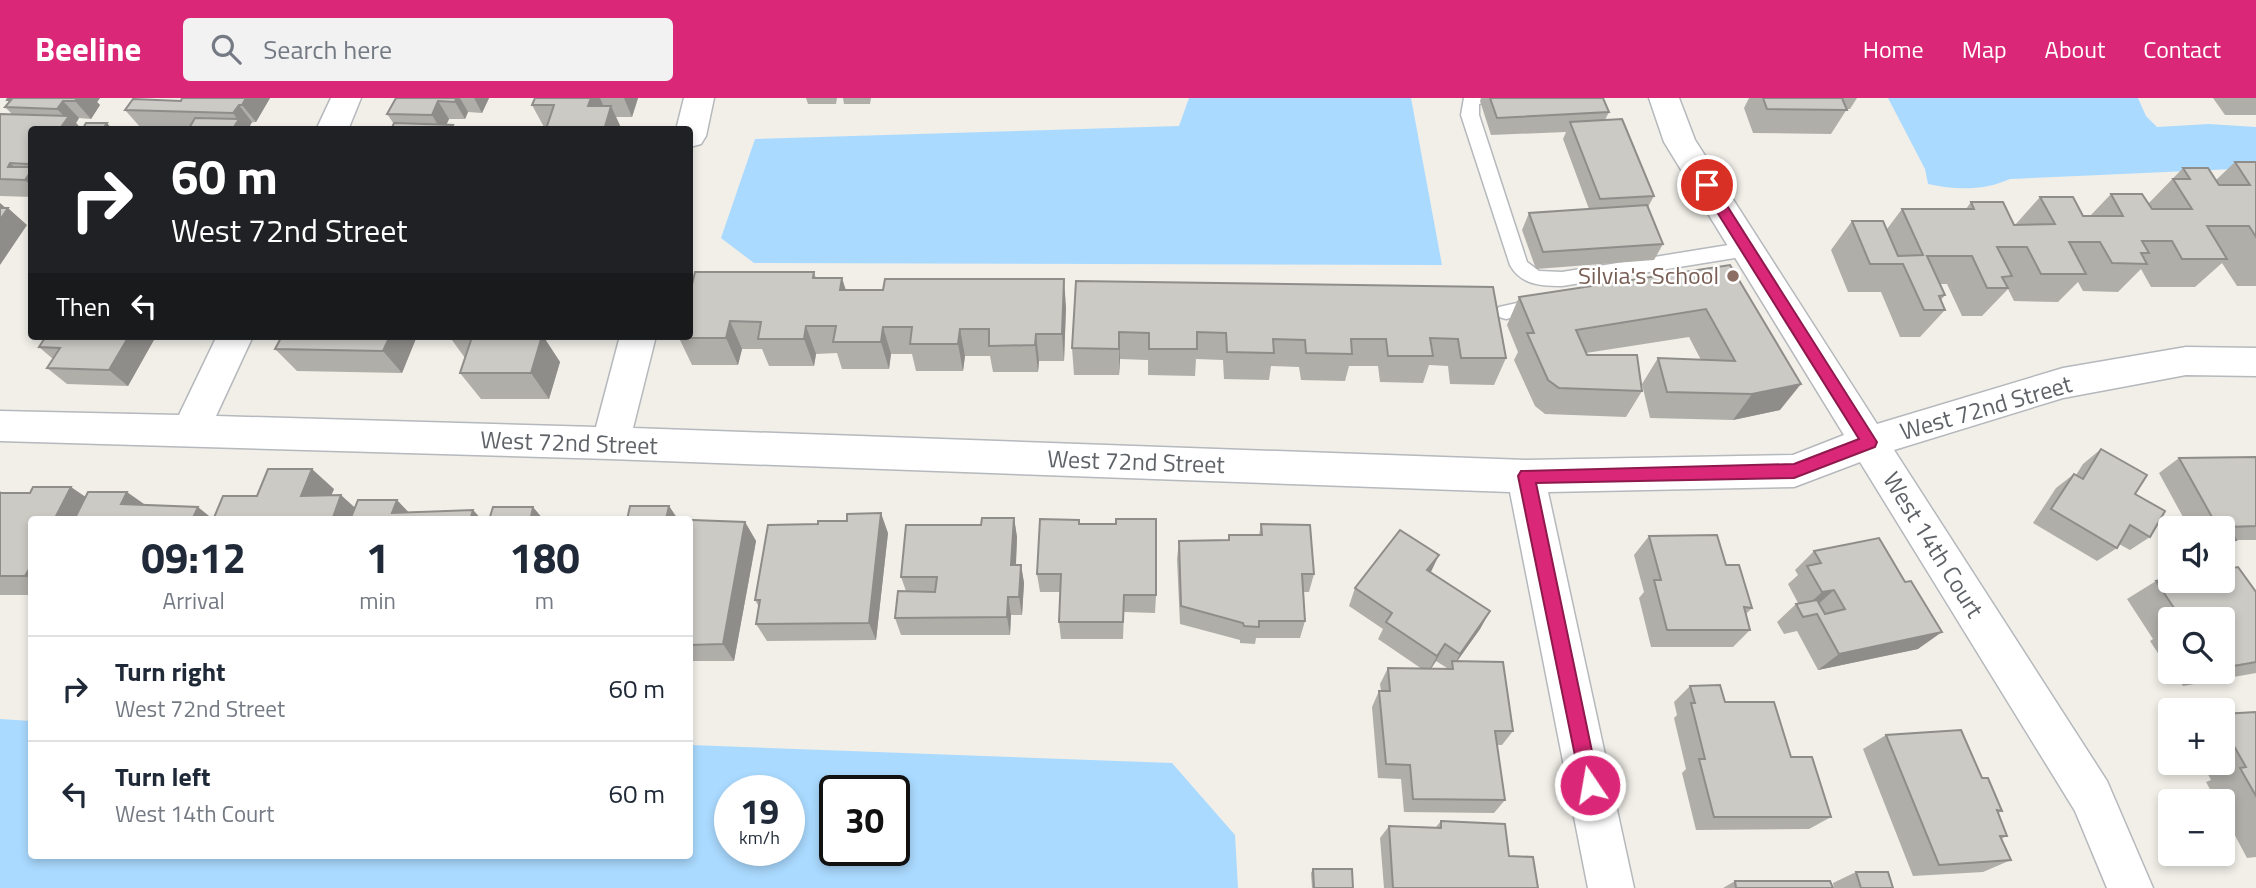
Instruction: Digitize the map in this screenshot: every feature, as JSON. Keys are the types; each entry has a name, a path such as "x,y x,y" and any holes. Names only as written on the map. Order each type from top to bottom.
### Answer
{"street":[{"path":"334,126 346,98"},
{"path":"692,126 699,98"},
{"name":"West 14th Court","path":"1664,98 1680,142 2091,796 2130,888"},
{"path":"191,432 233,340"},
{"path":"610,443 637,340"},
{"name":"West 72nd Street","path":"0,426 610,443 1526,476 1794,471 1869,442 2063,383 2186,360 2256,362"},
{"path":"1526,476 1611,888"}],"lane":[{"path":"1481,98 1471,101 1470,115 1519,265 1526,275 1542,279 1562,279 1751,255"},
{"path":"1610,290 1751,255"},
{"path":"1506,312 1558,301"}],"water":[{"path":"1189,98 1411,98 1442,265 754,263 721,238 755,139 1179,126"},
{"path":"1888,98 2138,98 2146,116 2157,127 2209,124 2256,127 2256,168 2010,179 1990,186 1969,188 1938,186 1928,184 1925,169"},
{"path":"0,719 28,721 28,859 693,859 693,745 1172,763 1235,835 1238,888 0,888"}],"building":[{"path":"77,98 75,101 63,101 57,109 5,107 11,100 7,100"},
{"path":"182,98 246,98 233,113 125,110 133,99 181,101"},
{"path":"396,98 456,98 455,102 438,101 432,115 387,114"},
{"path":"535,98 591,98 588,106 611,106 605,126 547,126 554,105 532,105"},
{"path":"1490,98 1603,98 1609,112 1497,118"},
{"path":"1763,98 1842,98 1847,110 1767,109"},
{"path":"0,114 69,116 62,126 28,126 28,164 10,163 8,167 28,167 28,176 25,180 0,179"},
{"path":"195,118 239,119 235,126 190,126"},
{"path":"1622,119 1654,196 1600,199 1570,122"},
{"path":"86,123 107,123 105,126 84,126"},
{"path":"394,123 453,125 452,126 393,126"},
{"path":"2235,162 2256,162 2256,237 2249,226 2207,226 2227,259 2182,259 2172,241 2142,241 2149,253 2141,253 2147,264 2112,263 2100,242 2069,242 2086,274 2041,274 2027,247 1997,247 2012,276 2002,277 2008,288 1987,288 1972,256 1927,256 1945,295 1939,296 1945,310 1924,310 1903,264 1870,264 1852,221 1883,221 1898,256 1923,255 1902,209 1974,209 1971,202 2003,202 2014,225 2055,224 2040,197 2073,197 2083,216 2123,216 2111,194 2142,194 2152,209 2192,209 2173,179 2190,179 2183,168 2208,168 2219,185 2250,185"},
{"path":"1647,205 1663,244 1543,252 1529,213"},
{"path":"0,208 8,208 0,220"},
{"path":"1730,265 1801,384 1752,394 1667,392 1658,358 1735,361 1706,309 1576,330 1587,355 1637,355 1642,391 1559,388 1548,380 1527,333 1534,333 1519,297"},
{"path":"695,272 814,272 813,278 842,278 840,290 883,290 885,279 1064,279 1062,334 1036,334 1035,345 989,346 989,329 960,329 958,344 910,344 912,327 883,327 881,342 833,342 836,326 806,326 804,339 758,339 761,322 730,321 726,338 693,338"},
{"path":"1076,281 1493,287 1506,358 1461,358 1458,339 1430,338 1433,356 1388,356 1386,339 1351,339 1352,354 1306,353 1305,340 1273,339 1274,353 1227,352 1226,333 1197,332 1197,349 1149,349 1149,333 1119,332 1119,349 1072,348"},
{"path":"43,340 127,340 109,370 47,368 60,348 39,347"},
{"path":"280,340 388,340 383,351 275,349"},
{"path":"471,340 541,340 531,373 460,373"},
{"path":"2101,449 2147,475 2135,494 2165,511 2162,516 2158,516 2158,523 2150,537 2130,525 2117,548 2051,509 2074,474 2083,479"},
{"path":"2256,457 2256,526 2235,527 2235,516 2211,516 2179,458"},
{"path":"268,469 312,469 301,496 341,495 333,516 215,516 223,496 257,496"},
{"path":"33,487 71,487 56,516 28,516 28,571 25,576 0,576 0,493 30,493"},
{"path":"88,492 127,492 121,504 198,507 194,516 76,516"},
{"path":"358,500 397,500 392,513 473,510 471,516 352,516"},
{"path":"630,506 669,506 667,516 628,516"},
{"path":"493,507 533,507 531,516 490,516"},
{"path":"881,513 869,623 756,624 760,600 755,600 768,525 847,521 847,514"},
{"path":"982,518 1014,518 1011,565 1021,565 1019,597 1008,597 1007,617 895,618 898,591 935,592 937,577 901,577 906,525 981,525"},
{"path":"1040,519 1079,520 1079,524 1116,524 1116,519 1156,519 1156,595 1124,595 1123,622 1059,622 1061,574 1037,574"},
{"path":"693,520 745,522 723,644 693,645"},
{"path":"1261,524 1310,525 1314,574 1302,574 1305,621 1259,621 1259,627 1244,626 1243,623 1181,606 1179,541 1229,540 1229,535 1262,535"},
{"path":"1400,530 1439,555 1427,570 1490,611 1460,654 1445,644 1437,656 1386,622 1392,613 1355,588"},
{"path":"1717,535 1726,565 1739,565 1752,608 1744,607 1750,630 1667,630 1654,580 1661,580 1649,536"},
{"path":"1879,538 1905,582 1911,581 1942,632 1839,654 1817,614 1803,617 1796,604 1817,600 1825,614 1845,609 1834,590 1822,592 1807,566 1821,563 1814,551"},
{"path":"2238,567 2256,592 2256,662 2235,666 2235,607 2173,607 2164,593 2235,593 2235,568"},
{"path":"1452,661 1503,662 1513,731 1495,731 1505,800 1413,799 1410,765 1386,764 1379,691 1390,691 1388,668 1453,669"},
{"path":"1720,685 1725,702 1774,702 1791,757 1812,757 1831,817 1714,817 1699,759 1705,759 1691,703 1695,703 1690,686"},
{"path":"2256,712 2256,796 2240,768 2246,767 2235,748 2235,713"},
{"path":"1961,730 1982,778 1988,778 2002,811 1997,810 2007,836 2000,836 2011,860 1939,865 1886,735"},
{"path":"1441,821 1505,824 1509,856 1533,857 1538,888 1393,888 1389,826 1441,828"},
{"path":"1313,869 1352,869 1353,888 1314,888"},
{"path":"1856,872 1888,872 1893,888 1861,888"},
{"path":"1735,881 1830,881 1833,888 1736,888"}],"place":[{"name":"Silvia's School","path":"1733,276"}],"route":[{"path":"1590,785 1526,476 1794,471 1869,442 1707,185"}]}
